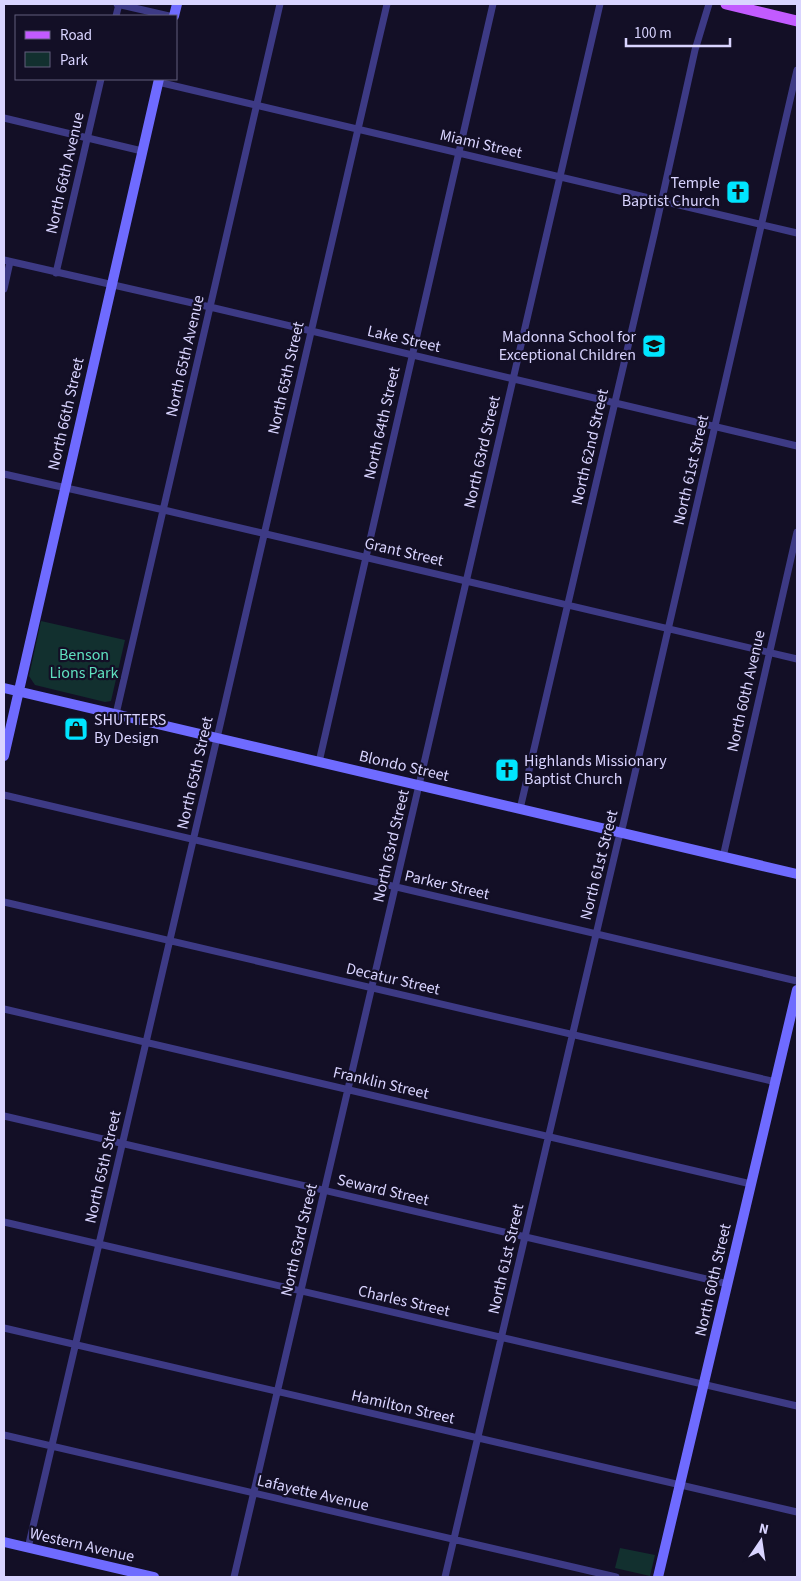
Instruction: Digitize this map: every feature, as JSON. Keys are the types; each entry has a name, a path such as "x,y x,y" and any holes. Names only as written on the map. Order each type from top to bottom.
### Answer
{"main road":[{"path":"726,4 743,6 797,21"}],"street":[{"path":"118,4 165,15"},
{"name":"North 65th Avenue","path":"116,714 280,4"},
{"name":"North 65th Street","path":"28,1548 218,738 387,4"},
{"name":"North 64th Street","path":"319,762 493,4"},
{"name":"North 63rd Street","path":"234,1577 600,4"},
{"name":"North 62nd Street","path":"520,809 698,40 709,4"},
{"name":"North 61st Street","path":"446,1577 797,70"},
{"name":"North 66th Avenue","path":"56,273 101,80"},
{"name":"Miami Street","path":"159,80 797,233"},
{"name":"North 66th Street","path":"4,756 6,734 18,691 159,80"},
{"path":"4,118 142,151"},
{"path":"4,289 7,261"},
{"name":"Lake Street","path":"7,261 797,446"},
{"name":"Grant Street","path":"4,474 265,533 797,659"},
{"name":"North 60th Avenue","path":"723,856 797,532"},
{"name":"Blondo Street","path":"4,688 797,874"},
{"name":"Parker Street","path":"4,795 797,981"},
{"name":"Decatur Street","path":"4,902 776,1082"},
{"name":"North 60th Street","path":"658,1577 797,990"},
{"name":"Franklin Street","path":"4,1009 751,1184"},
{"name":"Seward Street","path":"4,1116 728,1284"},
{"name":"Charles Street","path":"4,1222 704,1385 797,1403"},
{"name":"Hamilton Street","path":"4,1328 797,1512"},
{"name":"Lafayette Avenue","path":"4,1435 454,1540 591,1574 616,1577"},
{"name":"Western Avenue","path":"4,1542 149,1577"}],"green space":[{"name":"Benson Lions Park","path":"41,621 125,640 111,701 105,702 35,685 29,676"},
{"path":"620,1548 655,1555 650,1576 615,1568"}],"place":[{"name":"Temple Baptist Church","path":"738,192"},
{"name":"Madonna School for Exceptional Children","path":"654,346"},
{"name":"SHUTTERS By Design","path":"76,729"},
{"name":"Highlands Missionary Baptist Church","path":"507,770"}]}
